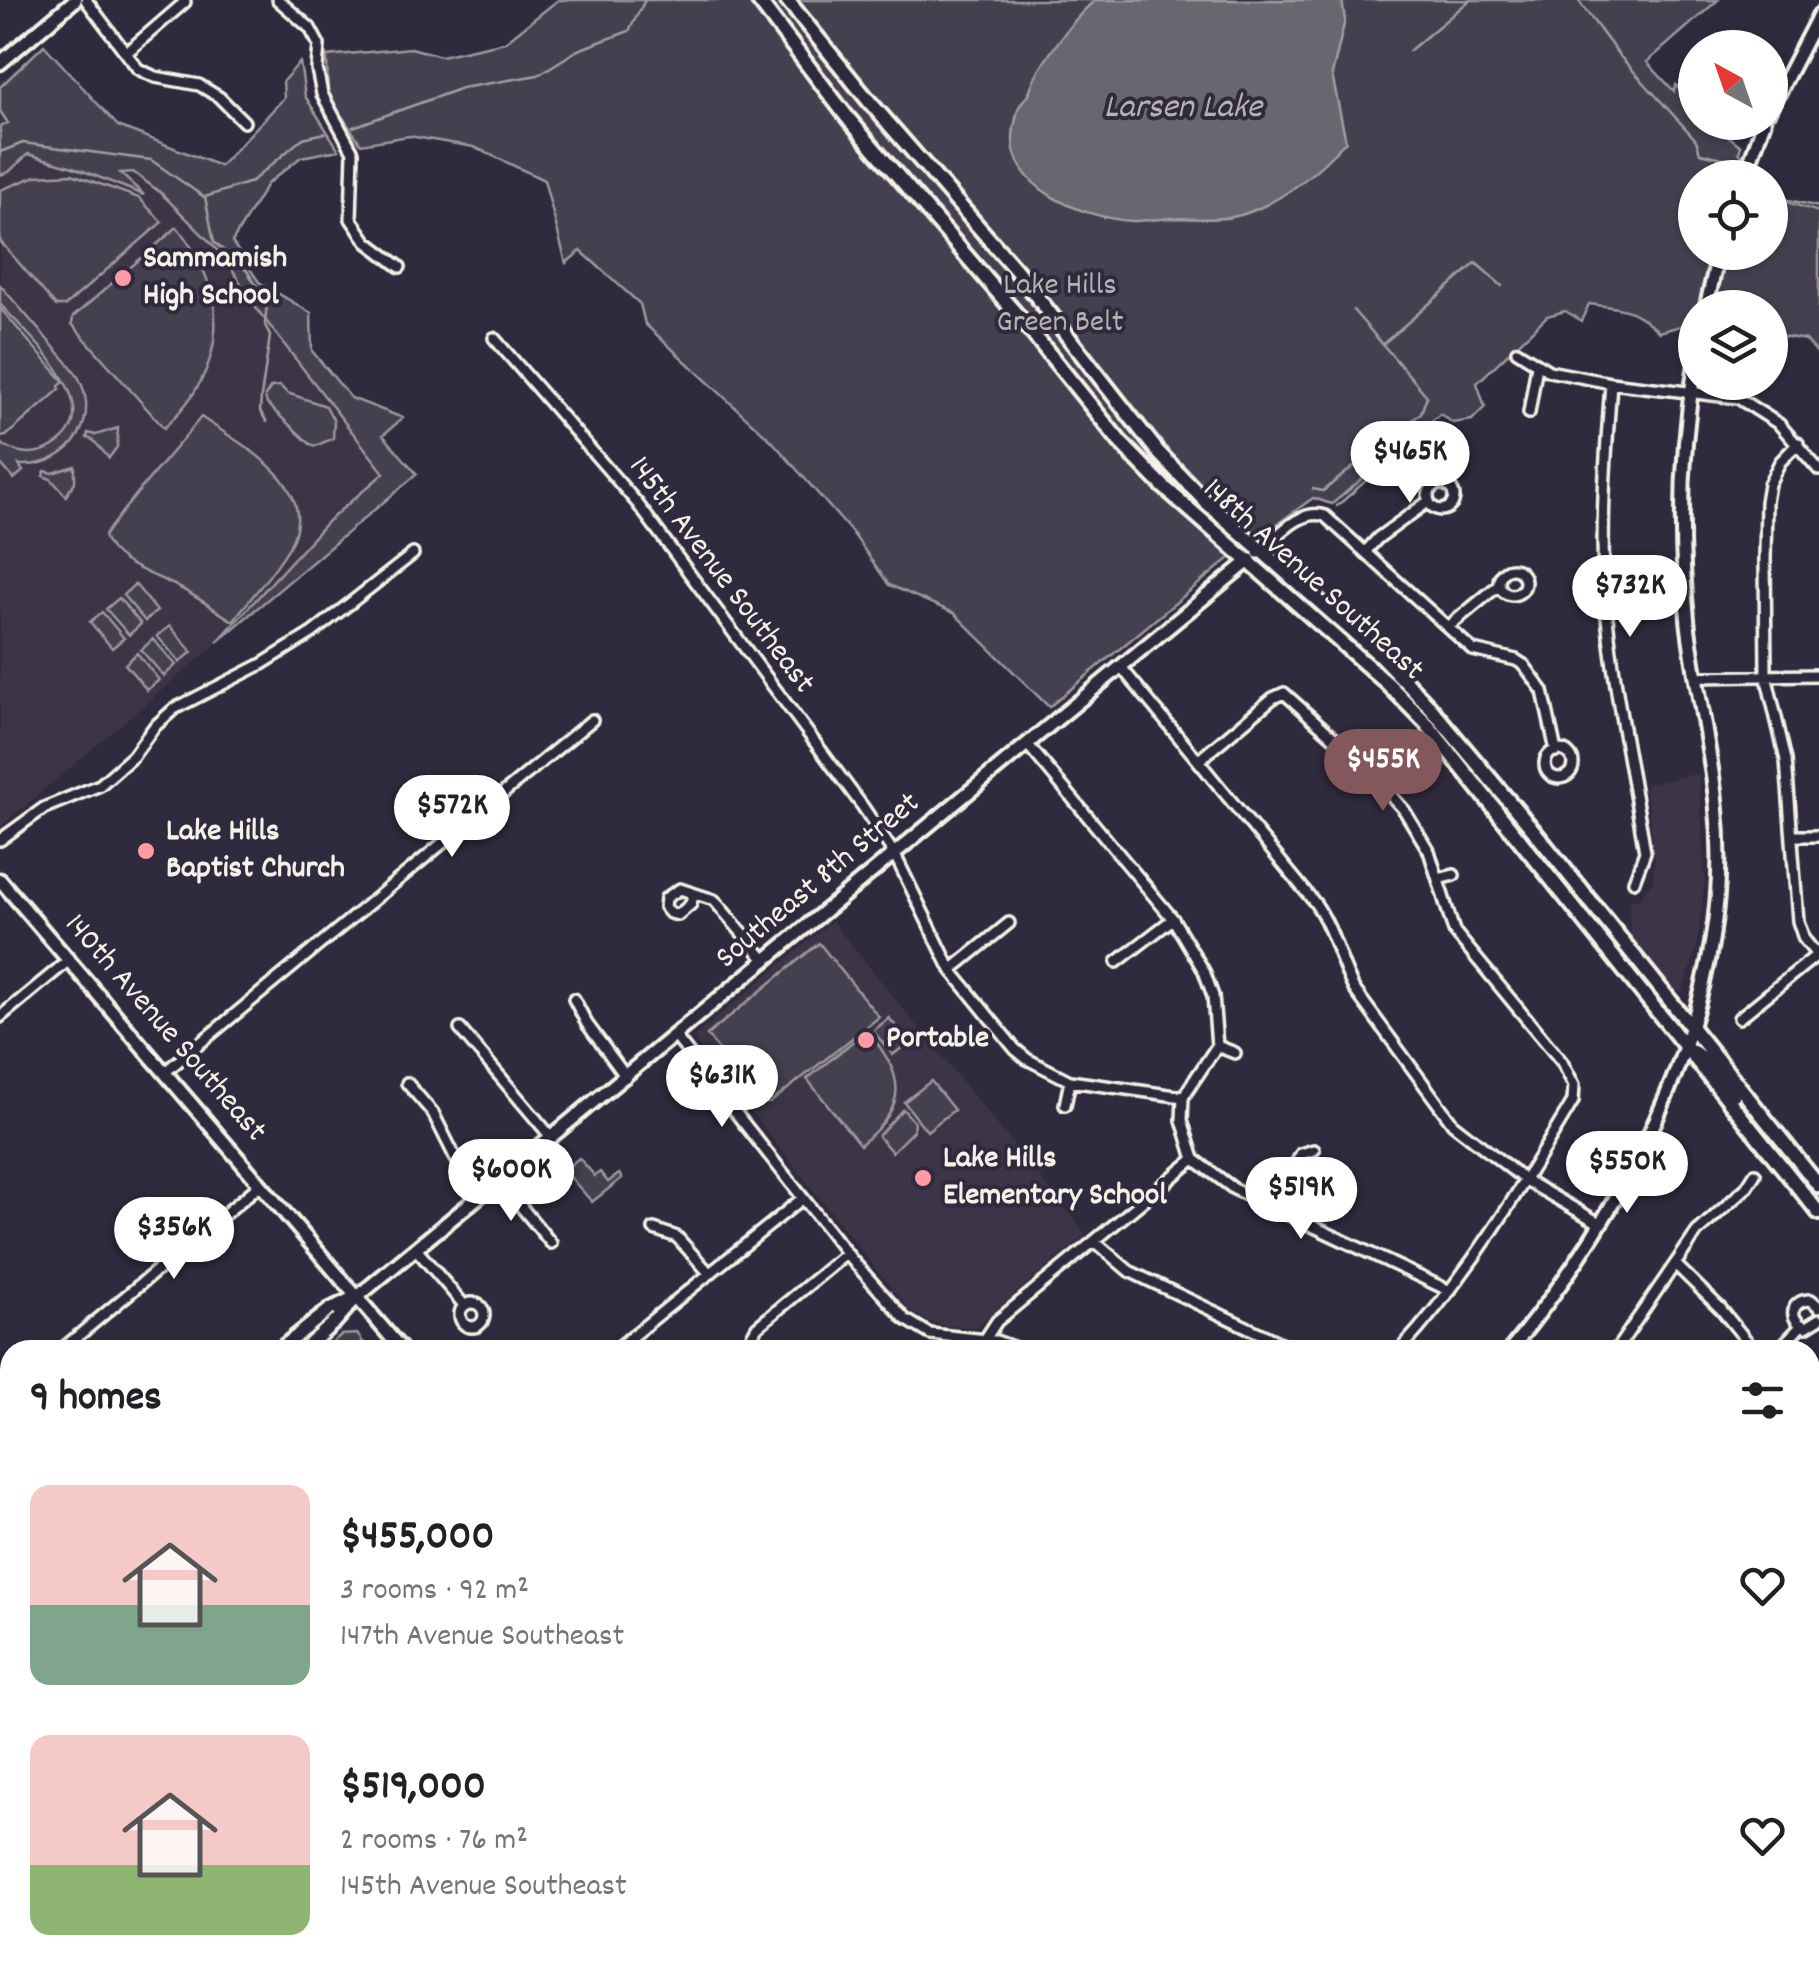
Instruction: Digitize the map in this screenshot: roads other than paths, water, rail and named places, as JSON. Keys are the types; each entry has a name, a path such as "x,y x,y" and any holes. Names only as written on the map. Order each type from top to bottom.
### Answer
{"main road":[{"name":"148th Avenue Southeast","path":"758,0 879,156 1142,465 1426,722 1819,1213"},
{"name":"148th Avenue Southeast","path":"786,0 1016,270 1158,452 1206,502 1411,686 1819,1186"},
{"path":"790,41 808,50 815,44 816,35"},
{"path":"1030,330 1036,320 1047,318 1064,332"},
{"path":"1657,1011 1691,1025"},
{"path":"1683,1046 1708,1062 1752,1116 1769,1126"}],"street":[{"path":"0,62 75,0"},
{"path":"86,0 138,69 155,77 199,85 219,97 244,122"},
{"path":"278,0 310,28 320,44 317,69 322,94 353,152 351,219 368,242 400,267"},
{"path":"126,53 185,2"},
{"path":"1788,75 1819,15"},
{"name":"145th Avenue Southeast","path":"494,338 637,502 895,855 951,970 1015,1049 1070,1082"},
{"path":"1517,351 1550,371 1678,390"},
{"path":"1529,413 1534,402 1537,365"},
{"path":"1611,383 1603,523 1605,594 1612,662 1645,852 1634,881"},
{"path":"1517,1340 1578,1257 1649,1134 1708,972 1719,852 1717,806 1696,677 1684,568 1684,479 1691,400"},
{"path":"1741,400 1779,424 1819,470"},
{"path":"1739,1018 1818,954 1804,939 1798,921 1786,760 1766,675 1766,502 1774,471 1798,444"},
{"path":"1428,500 1366,551 1473,650 1516,660 1530,672 1543,692 1556,751"},
{"name":"Southeast 8th Street","path":"357,1297 1305,514 1325,516 1366,551"},
{"path":"0,840 44,808 100,786 134,756 154,727 174,710 312,633 413,554"},
{"path":"1448,628 1499,585"},
{"path":"1121,667 1325,917 1354,989 1452,1124 1525,1180 1599,1222"},
{"path":"1696,677 1819,675"},
{"path":"1199,760 1284,690 1361,762 1404,810 1429,851 1454,931 1562,1062 1574,1086 1573,1101 1525,1180 1450,1291 1408,1340"},
{"path":"164,1072 592,720"},
{"path":"1028,745 1173,920 1204,971 1213,996 1218,1046 1183,1097 1182,1120 1194,1159 1234,1189 1450,1291"},
{"path":"1792,836 1819,836"},
{"path":"1438,879 1454,875"},
{"name":"140th Avenue Southeast","path":"0,880 394,1340"},
{"path":"693,894 714,900 766,961"},
{"path":"1118,962 1173,920"},
{"path":"951,970 1009,923"},
{"path":"0,1017 69,960"},
{"path":"574,999 587,1024 626,1076"},
{"path":"460,1029 552,1138"},
{"path":"676,1036 896,1311 913,1326 958,1340"},
{"path":"1218,1046 1235,1053"},
{"path":"1065,1105 1070,1082 1183,1097"},
{"path":"406,1083 433,1113 456,1160 485,1194"},
{"path":"1274,1208 1301,1154 1314,1150"},
{"path":"985,1340 998,1321 1194,1159"},
{"path":"1623,1340 1697,1232 1746,1188 1755,1174"},
{"path":"500,1180 552,1244"},
{"path":"73,1340 261,1184"},
{"path":"628,1340 802,1198"},
{"path":"654,1229 677,1237 710,1274"},
{"path":"1095,1242 1129,1271 1274,1340"},
{"path":"416,1249 464,1305"},
{"path":"750,1340 758,1327 846,1253"},
{"path":"1676,1264 1745,1340"},
{"path":"292,1340 329,1310 357,1297"},
{"path":"314,1340 357,1297"},
{"path":"1801,1326 1793,1315 1798,1302 1810,1300 1819,1307"},
{"path":"1788,1340 1801,1326 1810,1326 1819,1319"}],"water":[{"name":"Larsen Lake","path":"1096,0 1342,0 1345,20 1332,75 1346,141 1288,192 1229,218 1113,219 1051,196 1021,167 1014,149 1017,113 1056,44"}],"waterway":[{"path":"353,127 462,88 538,75 578,50 629,31 645,0"},
{"path":"1409,51 1470,0"},
{"path":"1578,0 1618,54 1696,140 1700,153 1732,160"},
{"path":"267,422 260,411 270,336 265,325 267,302 247,271 214,242 205,197 251,182 303,138 325,133"},
{"path":"0,152 23,143 151,160 204,197"},
{"path":"1788,200 1819,207"},
{"path":"1383,344 1476,263 1502,286"},
{"path":"1313,489 1323,491 1421,413 1427,396 1353,310"},
{"path":"1337,506 1401,450"}],"place":[{"name":"Sammamish High School","path":"123,278"},
{"name":"Lake Hills Baptist Church","path":"146,851"},
{"name":"Portable","path":"866,1040"},
{"name":"Lake Hills Elementary School","path":"923,1178"}],"park label":[{"name":"Lake Hills Green Belt","path":"1060,306"}]}
